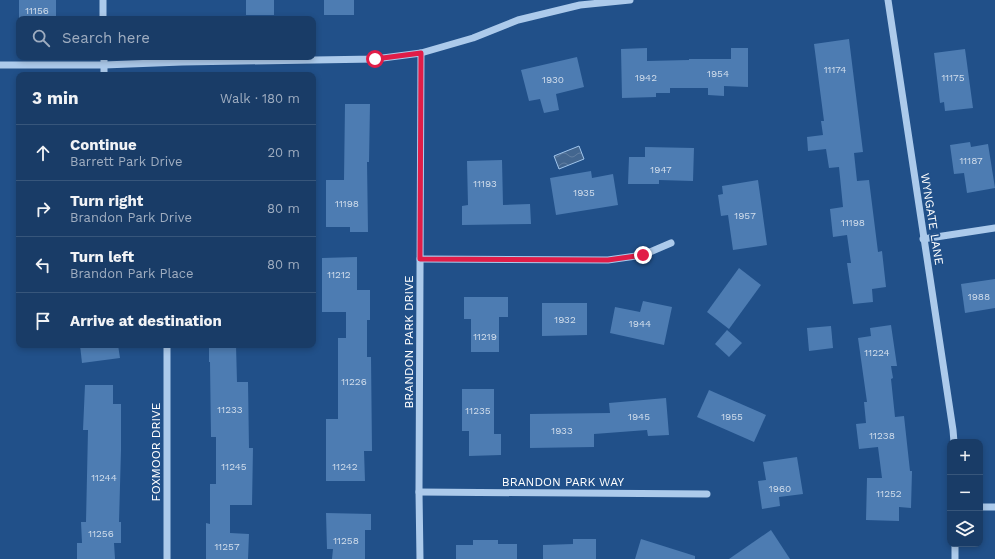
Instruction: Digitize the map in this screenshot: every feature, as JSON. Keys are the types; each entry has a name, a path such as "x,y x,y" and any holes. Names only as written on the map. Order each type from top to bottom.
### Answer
{"street":[{"path":"103,0 103,16"},
{"path":"316,60 375,59 421,53 473,38 518,20 580,5 630,0"},
{"name":"WYNGATE LANE","path":"888,0 954,439"},
{"name":"BRANDON PARK DRIVE","path":"420,559 421,53"},
{"path":"104,60 104,72"},
{"path":"0,66 311,60"},
{"path":"923,239 995,228"},
{"path":"420,259 608,260 643,255 671,243"},
{"name":"FOXMOOR DRIVE","path":"167,348 167,559"},
{"name":"BRANDON PARK WAY","path":"419,492 707,494"},
{"path":"983,507 995,506"},
{"path":"955,547 955,559"}],"water":[{"path":"579,146 584,159 559,169 554,156"}],"building":[{"path":"19,0 56,0 56,16 19,16"},
{"path":"246,0 274,0 274,15 246,15"},
{"path":"324,0 354,0 354,15 324,15"},
{"path":"849,39 863,152 854,153 857,181 869,180 878,252 882,251 886,287 872,289 873,302 853,304 847,263 851,263 847,235 833,237 830,209 843,207 839,167 829,168 826,149 808,151 807,137 823,135 821,121 824,121 814,44"},
{"path":"647,48 647,61 731,59 731,48 748,48 748,87 724,86 724,96 708,95 708,88 670,88 670,93 656,93 656,97 622,98 621,49"},
{"path":"965,49 973,108 945,111 944,102 940,103 934,53"},
{"path":"577,57 584,87 556,94 559,110 544,113 540,99 529,101 521,70"},
{"path":"345,104 370,104 369,162 367,162 368,232 350,232 350,227 326,227 326,180 344,180"},
{"path":"970,142 971,147 988,144 995,188 967,193 964,173 954,174 950,145"},
{"path":"645,147 694,148 693,181 659,180 659,184 628,184 629,157 645,157"},
{"path":"502,160 503,205 530,204 531,224 462,225 462,206 468,205 467,161"},
{"path":"591,171 592,178 613,174 618,205 556,215 550,178"},
{"path":"758,180 767,245 733,250 728,215 721,216 718,195 723,194 722,186"},
{"path":"357,257 357,290 370,290 370,320 367,320 367,357 371,357 372,451 364,451 365,481 326,481 326,419 338,419 338,338 346,338 346,312 322,312 322,258"},
{"path":"739,268 761,285 729,329 707,312"},
{"path":"995,279 995,308 965,313 961,284"},
{"path":"464,297 508,297 508,317 499,317 499,352 471,352 471,319 464,319"},
{"path":"643,301 672,307 664,345 610,333 615,307 640,312"},
{"path":"542,303 587,303 587,335 542,336"},
{"path":"891,325 897,366 891,366 895,417 904,416 910,471 912,471 911,508 899,507 899,521 866,520 867,478 882,478 878,447 859,449 856,424 866,423 864,402 867,402 858,338 871,336 870,328"},
{"path":"831,326 833,348 809,351 807,328"},
{"path":"727,330 742,343 729,357 715,344"},
{"path":"80,348 118,348 120,358 82,363"},
{"path":"209,348 236,348 237,382 248,382 249,448 253,448 252,505 230,505 230,533 249,534 248,559 206,559 206,523 210,524 210,484 216,484 216,437 211,437"},
{"path":"85,385 113,385 113,404 121,404 119,522 121,522 121,543 114,543 115,559 77,559 77,543 82,543 81,522 86,522 88,430 83,430"},
{"path":"462,389 494,389 494,434 501,434 501,455 469,456 469,431 462,431"},
{"path":"709,390 766,415 754,442 697,417"},
{"path":"666,398 669,435 648,436 647,430 594,434 594,447 530,448 530,414 610,413 609,403"},
{"path":"797,457 803,494 779,497 780,506 762,509 758,481 766,480 763,462"},
{"path":"326,513 371,514 371,530 365,530 365,559 332,559 333,549 327,549"},
{"path":"771,530 790,559 729,559"},
{"path":"573,539 596,539 596,559 543,559 543,545 573,544"},
{"path":"641,539 695,556 695,559 635,559"},
{"path":"473,540 498,540 498,544 517,544 517,559 456,559 456,545 473,545"}],"route":[{"path":"375,59 421,53 420,259 608,260 643,255"}]}
